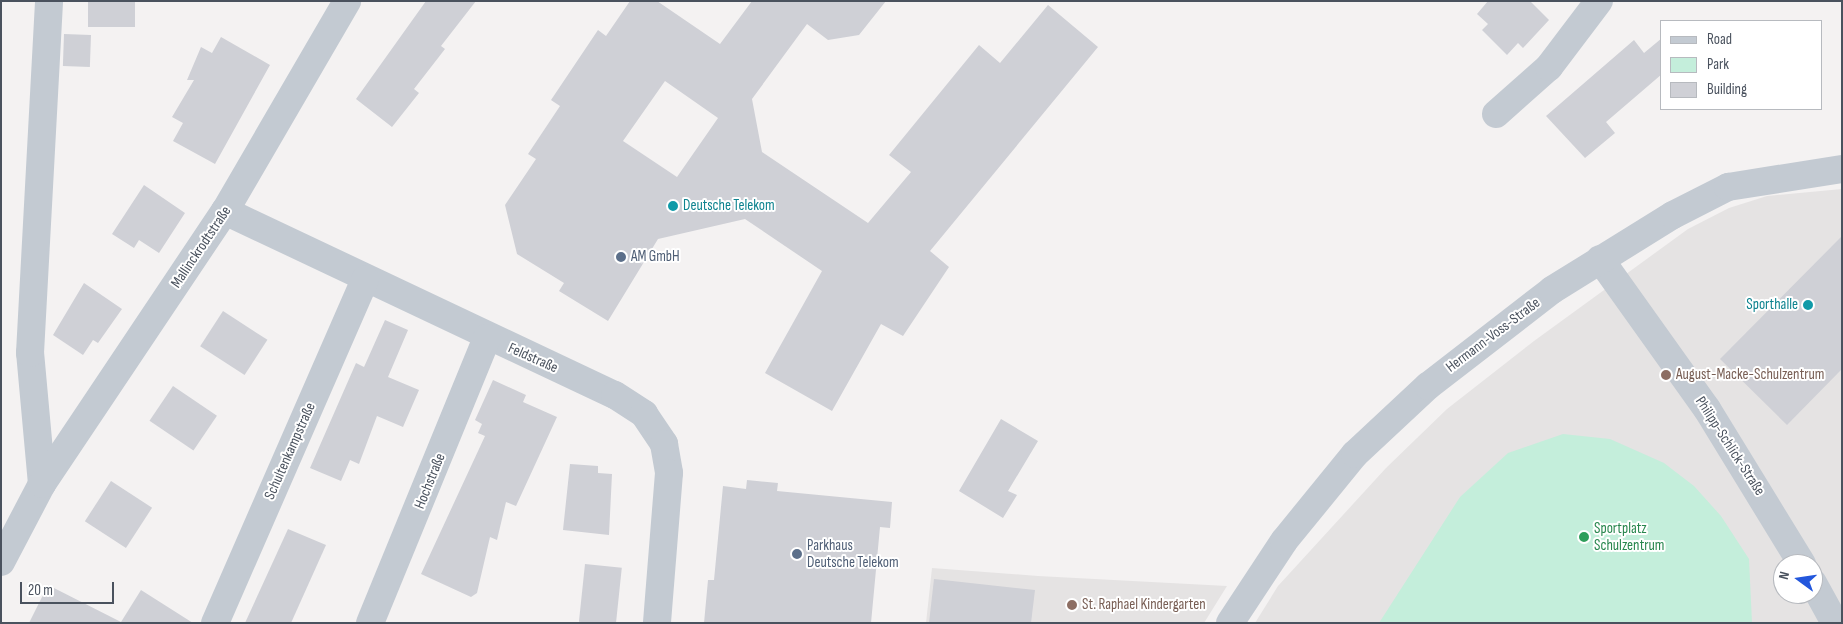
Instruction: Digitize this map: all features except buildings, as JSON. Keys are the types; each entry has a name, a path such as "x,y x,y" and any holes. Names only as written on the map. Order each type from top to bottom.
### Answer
{"street":[{"name":"Mallinckrodtstraße","path":"1,562 42,484 225,211 347,1"},
{"path":"1496,114 1549,67 1599,1"},
{"path":"42,484 30,343 49,3"},
{"name":"Hermann-Voss-Straße","path":"1230,623 1284,542 1355,454 1456,362 1600,260 1728,187 1842,169"},
{"name":"Feldstraße","path":"225,211 487,338 615,395 644,414 656,430 669,473 657,623"},
{"name":"Philipp-Schlick-Straße","path":"1600,260 1707,409 1796,554"},
{"name":"Schultenkampstraße","path":"215,623 365,279"},
{"name":"Hochstraße","path":"370,623 487,338"},
{"path":"1823,601 1835,623"}],"shaded area":[{"name":"August-Macke-Schulzentrum","path":"1842,189 1842,623 1255,623 1278,586 1386,468 1447,409 1534,341 1688,229 1729,208 1767,196"},
{"name":"St. Raphael Kindergarten","path":"932,568 1038,576 1227,586 1204,623 926,623"}],"green space":[{"name":"Sportplatz Schulzentrum","path":"1563,434 1610,439 1664,463 1694,486 1721,516 1749,559 1752,623 1379,623 1460,497 1508,453"}],"place":[{"name":"Deutsche Telekom","path":"673,206"},
{"name":"AM GmbH","path":"621,257"},
{"name":"Sporthalle","path":"1808,305"},
{"name":"August-Macke-Schulzentrum","path":"1666,375"},
{"name":"Sportplatz Schulzentrum","path":"1584,537"},
{"name":"Parkhaus Deutsche Telekom","path":"797,554"},
{"name":"St. Raphael Kindergarten","path":"1072,605"}]}
